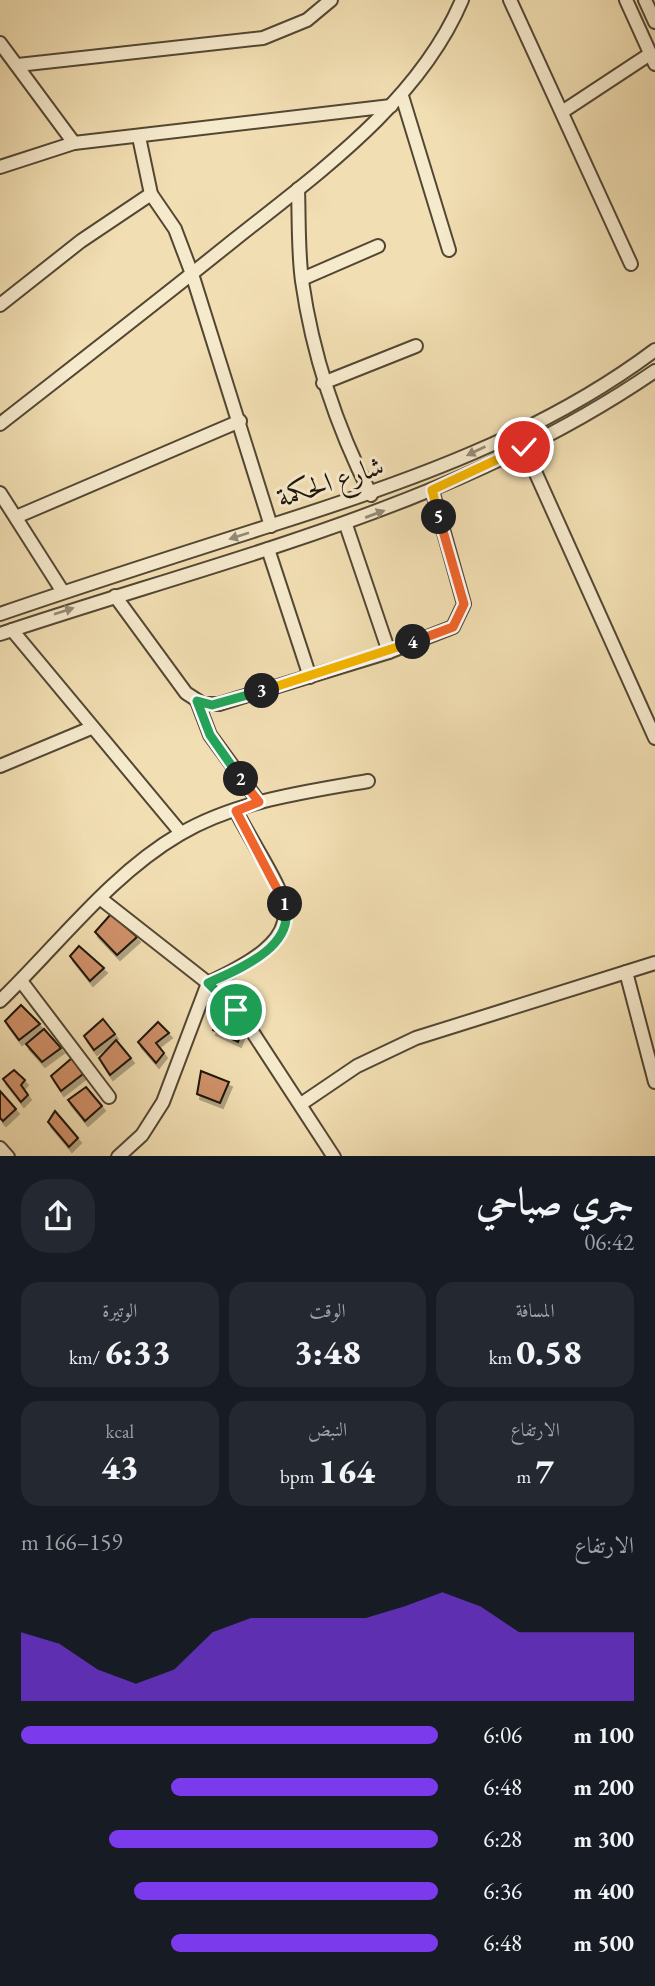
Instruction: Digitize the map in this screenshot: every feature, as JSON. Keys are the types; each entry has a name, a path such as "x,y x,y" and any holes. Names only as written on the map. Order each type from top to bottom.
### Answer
{"street":[{"path":"18,65 264,38 307,20 331,0"},
{"path":"0,424 298,189 402,96 445,34 462,0"},
{"path":"510,0 631,264"},
{"path":"562,112 652,59 626,0"},
{"path":"645,0 655,22"},
{"path":"0,43 74,143"},
{"path":"402,96 449,250"},
{"path":"0,167 74,143 391,106"},
{"path":"139,137 151,194 175,229 192,274 271,526"},
{"path":"298,189 302,279 323,383 343,440 372,495"},
{"path":"0,305 81,241 151,194"},
{"path":"302,279 378,246"},
{"path":"323,383 416,346"},
{"name":"شارع الحكمة","path":"0,614 372,495 452,463 602,386 655,349"},
{"name":"شارع الحكمة","path":"6,632 346,525 432,490 524,447 622,394 655,371"},
{"path":"622,394 655,381"},
{"path":"16,517 240,421"},
{"path":"524,447 655,738"},
{"path":"115,596 183,688 197,701 207,705 219,704 389,652 453,627 464,604 432,490"},
{"path":"0,493 63,592"},
{"path":"346,525 389,652"},
{"path":"268,549 310,677"},
{"path":"6,632 134,773 181,833"},
{"path":"197,701 210,735 259,802"},
{"path":"0,766 91,728"},
{"path":"0,1001 142,859 181,833 259,802 368,781"},
{"path":"119,1156 142,1135 163,1102 208,983 262,954 278,939 286,922 287,912 278,887 236,811"},
{"path":"100,899 208,983 246,1020 272,1066 301,1104 333,1156"},
{"path":"301,1104 357,1066 416,1038 655,963"},
{"path":"626,972 651,1052 655,1082"},
{"path":"21,981 109,1097"}],"building":[{"path":"111,914 137,937 117,955 95,932"},
{"path":"79,946 104,968 90,981 70,956"},
{"path":"21,1005 40,1024 19,1040 5,1021"},
{"path":"221,1010 246,1023 238,1042 213,1030"},
{"path":"103,1019 115,1034 94,1050 84,1036"},
{"path":"158,1022 169,1033 156,1043 164,1053 156,1063 138,1042"},
{"path":"44,1029 61,1048 42,1062 26,1044"},
{"path":"116,1040 131,1058 110,1075 99,1058"},
{"path":"72,1058 83,1074 61,1091 51,1076"},
{"path":"14,1070 25,1080 21,1085 28,1095 21,1102 3,1079"},
{"path":"201,1071 229,1082 220,1103 197,1094"},
{"path":"86,1087 102,1106 85,1121 68,1100"},
{"path":"0,1091 16,1109 3,1121 0,1118"},
{"path":"55,1111 78,1138 69,1147 48,1122"}],"route":[{"path":"236,1010 208,983 236,970 271,947 282,932 287,912 278,887 236,811 259,802 210,735 202,721 197,701 207,705 219,704 389,652 453,627 464,604 432,490 524,447"}]}
